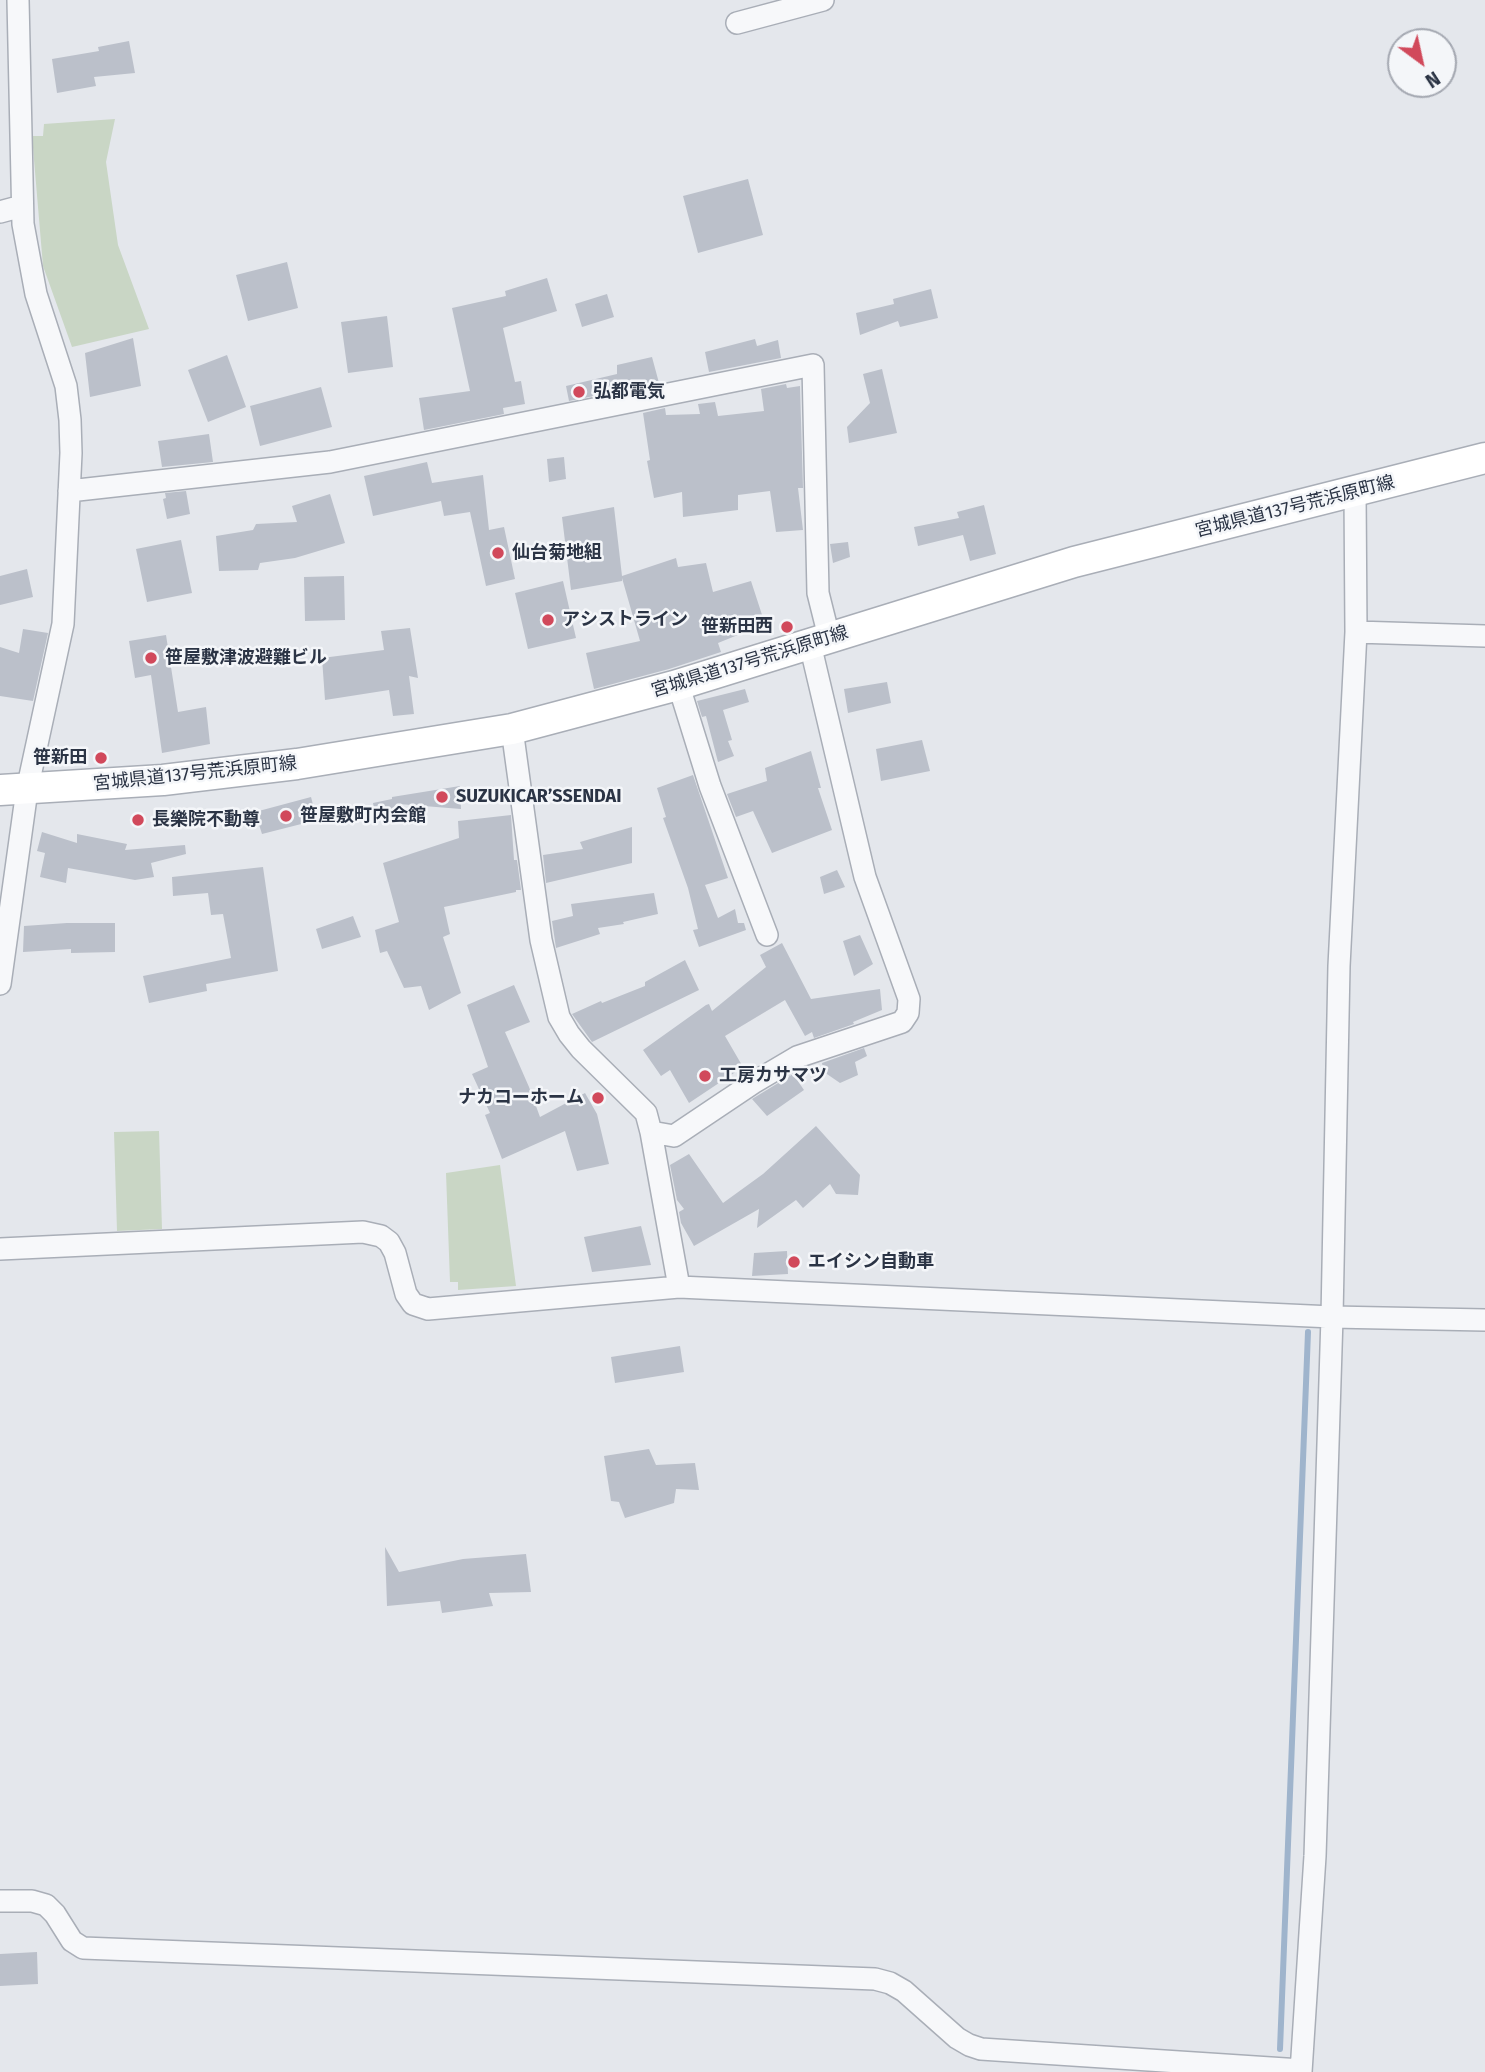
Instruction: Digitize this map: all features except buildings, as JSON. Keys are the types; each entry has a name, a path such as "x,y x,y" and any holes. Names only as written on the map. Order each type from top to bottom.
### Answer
{"main road":[{"name":"宮城県道137号荒浜原町線","path":"13,790 163,780 297,764 512,729 674,686 1074,562 1485,458"}],"street":[{"path":"0,984 13,790 63,624 69,491 70,420 66,386 36,294 23,224 18,0"},
{"path":"737,23 823,0"},
{"path":"0,212 22,206"},
{"path":"69,491 330,463 813,365 819,641 855,838 865,877 909,999 908,1013 902,1022 797,1057 674,1136 652,1132"},
{"path":"0,1902 32,1900 46,1905 72,1941 83,1948 875,1979 904,1991 957,2038 981,2049 1301,2071 1315,1856 1332,1317 1339,966 1356,632 1355,492"},
{"path":"1356,632 1485,636"},
{"path":"682,696 710,786 767,935"},
{"path":"512,729 541,940 559,1017 581,1049 646,1113 652,1132 679,1287"},
{"path":"0,1249 363,1232 382,1236 389,1242 407,1294 413,1304 428,1309 679,1287 1332,1317 1485,1320"}],"green space":[{"path":"115,119 106,162 118,245 149,329 72,347 43,266 32,136 43,136 44,124"},
{"path":"159,1131 162,1229 117,1231 114,1132"},
{"path":"500,1165 516,1286 458,1290 458,1282 450,1282 446,1173"}],"waterway":[{"path":"1280,2049 1308,1332"}],"place":[{"name":"弘都電気","path":"579,392"},
{"name":"仙台菊地組","path":"498,553"},
{"name":"アシストライン","path":"548,620"},
{"name":"笹新田西","path":"787,627"},
{"name":"笹屋敷津波避難ビル","path":"151,658"},
{"name":"笹新田","path":"101,758"},
{"name":"SUZUKICAR’SSENDAI","path":"442,797"},
{"name":"笹屋敷町内会館","path":"286,816"},
{"name":"長樂院不動尊","path":"138,820"},
{"name":"工房カサマツ","path":"705,1076"},
{"name":"ナカコーホーム","path":"598,1098"},
{"name":"エイシン自動車","path":"794,1262"}]}
